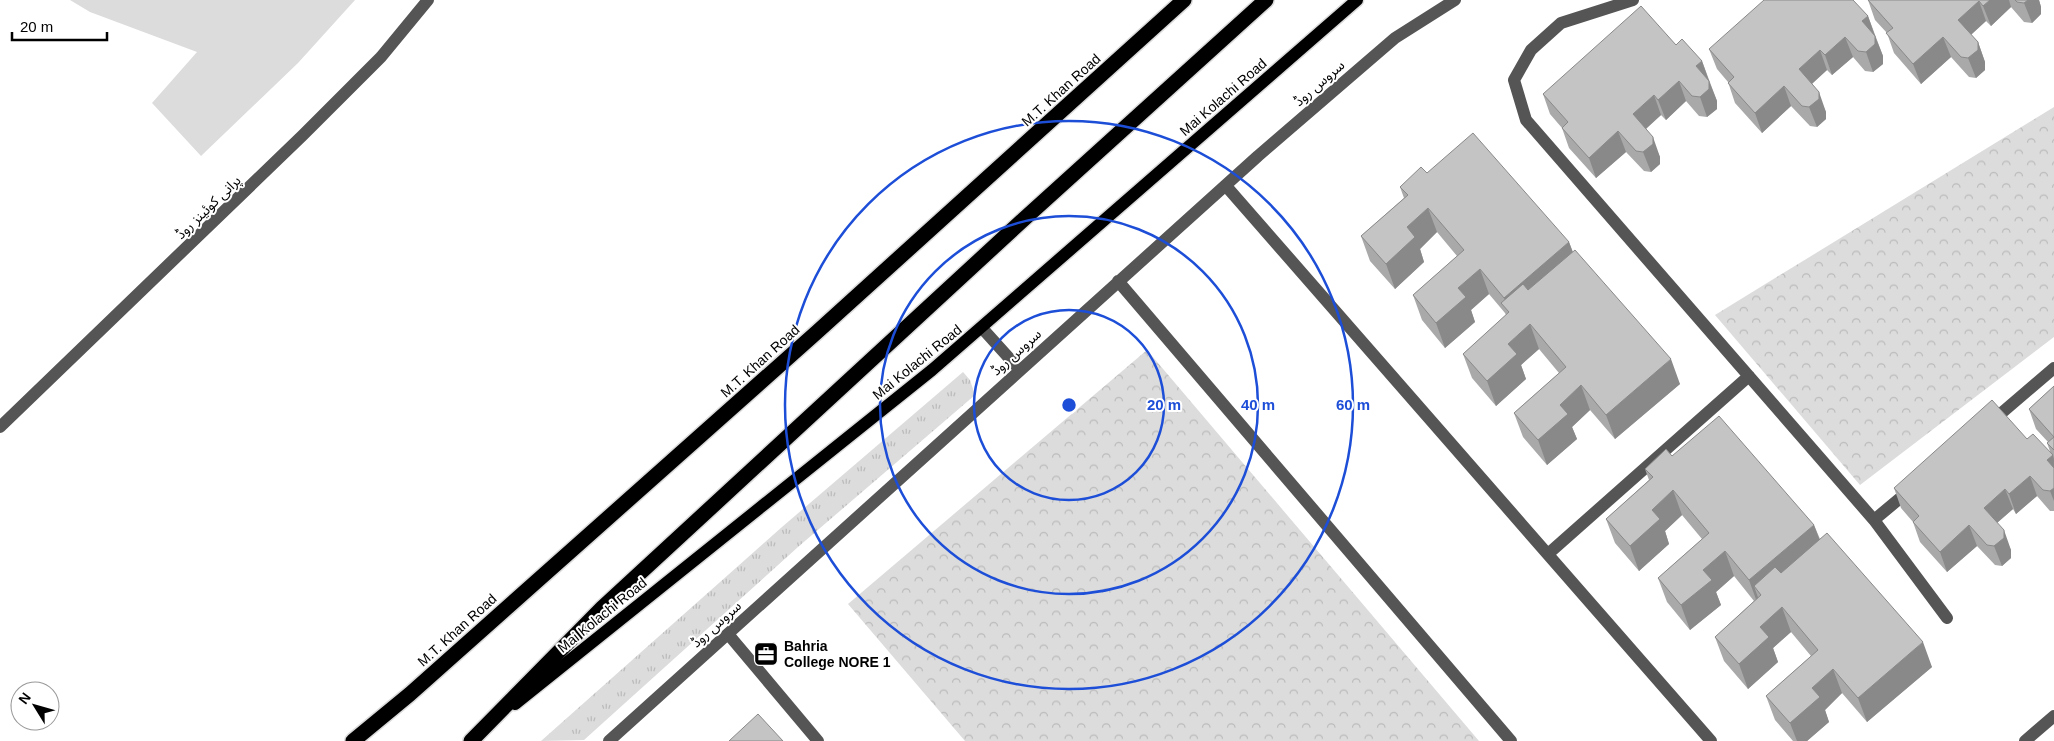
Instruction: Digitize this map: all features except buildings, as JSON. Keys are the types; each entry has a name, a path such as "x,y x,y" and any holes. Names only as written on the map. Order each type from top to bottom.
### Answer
{"highway":[{"name":"M.T. Khan Road","path":"354,741 818,332 1184,0"},
{"path":"471,741 602,608 1024,219 1266,0"},
{"path":"360,741 378,720"}],"main road":[{"name":"Mai Kolachi Road","path":"483,730 982,328 1357,0"}],"street":[{"name":"پرانی کوئینز روڈ","path":"0,427 303,135 381,57 428,0"},
{"name":"سروس روڈ","path":"608,741 1118,281 1395,38 1455,0"},
{"path":"1633,0 1560,24 1531,50 1514,80 1526,120 1874,520 1947,618"},
{"path":"1226,186 1711,741"},
{"path":"1118,281 1511,741"},
{"path":"982,328 1020,369"},
{"path":"1979,432 2054,368"},
{"path":"1548,554 1748,376"},
{"path":"1874,520 1919,482"},
{"path":"728,634 818,741"},
{"path":"2024,741 2054,716"}],"green space":[{"path":"70,0 355,0 298,63 201,156 152,103 197,52 90,12"},
{"path":"2054,107 2054,337 1860,485 1715,315"},
{"path":"1147,350 1479,741 965,741 848,604"},
{"path":"963,372 970,380 975,395 798,547 584,740 541,741 782,527"}],"place":[{"name":"Bahria College NORE 1","path":"766,654"}]}
